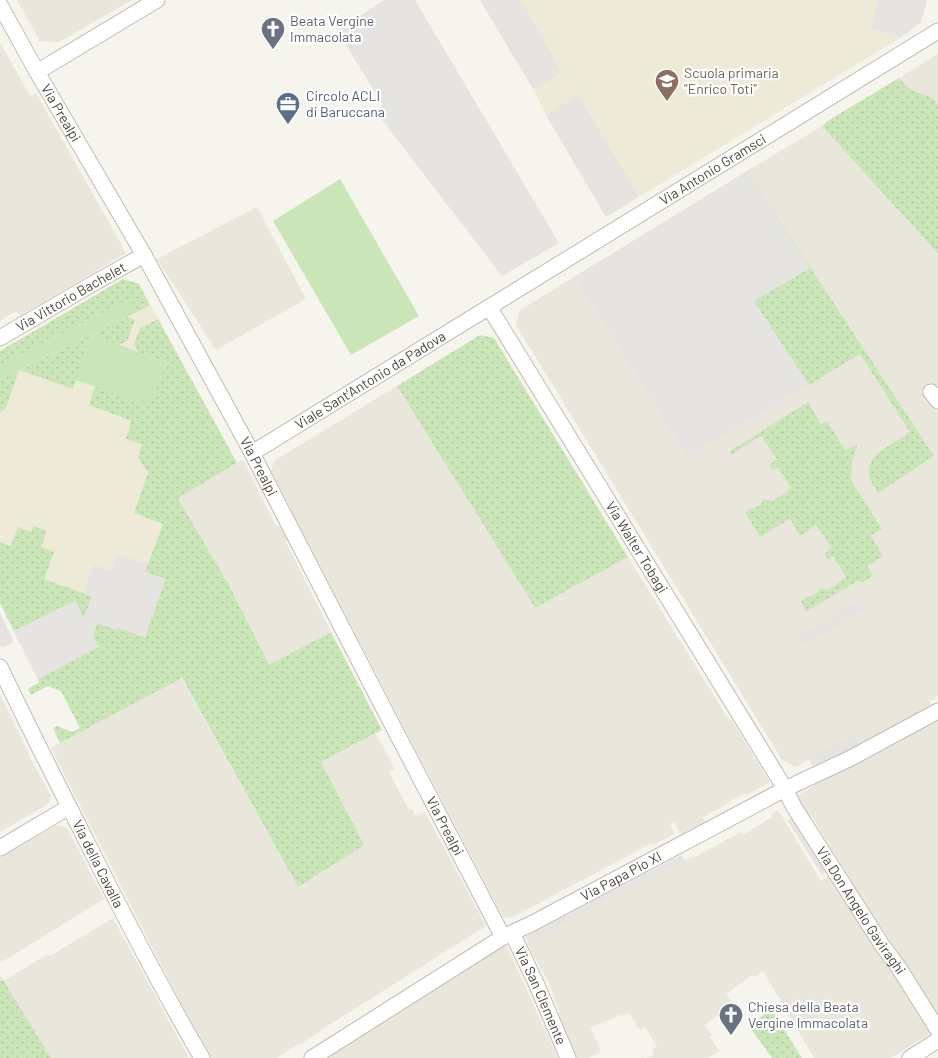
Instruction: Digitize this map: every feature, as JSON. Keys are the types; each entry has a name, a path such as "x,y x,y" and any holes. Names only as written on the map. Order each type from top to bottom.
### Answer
{"street":[{"path":"37,72 156,0"},
{"name":"Via Prealpi","path":"0,5 144,255 252,453 378,699 507,935"},
{"name":"Via Antonio Gramsci","path":"489,307 938,32"},
{"name":"Via Vittorio Bachelet","path":"0,338 144,255"},
{"name":"Viale Sant’Antonio da Padova","path":"252,453 489,307"},
{"name":"Via Walter Tobagi","path":"489,307 785,789"},
{"name":"Via della Cavalla","path":"0,667 161,987 202,1058"},
{"name":"Via Papa Pio XI","path":"312,1058 507,935 540,920 785,789 849,759 938,711"},
{"name":"Via Don Angelo Gaviraghi","path":"785,789 794,807 938,1030"},
{"path":"0,848 69,807"},
{"name":"Via San Clemente","path":"507,935 536,983 568,1058"},
{"path":"910,1058 938,1040"}],"shaded area":[{"path":"17,0 132,0 59,42 40,41"},
{"path":"384,0 415,0 559,243 502,276 376,112 383,105 337,31"},
{"name":"Scuola primaria \"Enrico Toti\"","path":"480,0 927,0 921,22 900,38 606,217"},
{"path":"480,0 521,0 562,73 533,89"},
{"path":"878,0 927,0 921,22 900,38 871,28"},
{"path":"0,42 30,96 36,93 126,253 20,316 16,311 0,321"},
{"path":"938,54 938,104 932,98 908,88 899,78"},
{"path":"578,95 639,196 606,217 546,115"},
{"path":"822,126 938,254 938,387 936,389 932,384 923,392 938,412 938,696 929,701 933,707 863,744 856,734 795,767 782,760 516,325 520,310 574,277 687,458 809,385 810,268 747,171"},
{"path":"747,171 810,268 754,301 809,385 687,458 574,277"},
{"path":"257,207 306,299 216,350 157,259"},
{"path":"123,279 139,284 237,463 178,498 229,585 256,638 82,732 61,691 40,684 0,603 0,351"},
{"path":"397,386 535,608 628,557 729,720 731,719 770,782 747,795 745,793 730,801 703,817 705,822 681,834 674,822 670,824 674,834 653,845 652,843 511,918 503,917 309,545 307,545 271,471 274,461"},
{"path":"243,460 276,526 280,525 288,541 286,542 331,632 269,666 229,585 178,497"},
{"path":"118,554 148,565 145,573 165,580 145,637 97,623 93,636 99,647 38,679 14,631 75,601 84,618 92,597 83,593 94,565 112,571"},
{"path":"859,600 865,610 803,646 797,636"},
{"path":"0,613 14,642 2,648 0,645"},
{"path":"181,678 298,887 321,762 376,734 395,769 389,772 409,810 412,809 416,816 425,812 486,926 277,1058 212,1058 180,1002 51,748"},
{"path":"0,694 51,796 48,804 0,832"},
{"path":"938,719 938,1020 909,970 812,817 810,818 796,796 871,753 889,744 891,746"},
{"path":"856,733 863,744 815,770 809,759"},
{"path":"778,810 821,881 832,874 931,1033 891,1058 814,1058 763,971 754,977 752,975 726,994 740,1015 735,1019 722,1013 704,1025 712,1035 710,1037 719,1051 708,1058 646,1058 654,1055 652,1049 657,1047 645,1027 640,1030 629,1013 590,1028 601,1050 599,1051 600,1053 589,1058 576,1058 573,1047 571,1047 557,1014 560,1013 549,983 527,944 741,832 743,835 772,817 771,814"},
{"path":"793,817 828,871 822,875 787,820"},
{"path":"57,825 67,828 104,899 0,963 0,857"},
{"path":"681,855 685,861 580,915 578,918 529,944 525,937"},
{"path":"113,918 189,1058 0,1058 0,974 4,981"},
{"path":"506,945 558,1058 326,1058 489,954"}],"green space":[{"path":"899,78 908,88 932,98 938,104 938,254 822,126"},
{"path":"747,171 934,456 878,493 869,475 872,461 883,450 910,432 860,354 809,385 751,302 800,274"},
{"path":"340,179 419,316 351,355 273,221"},
{"path":"123,279 139,284 150,305 137,312 130,299 0,365 0,351"},
{"path":"130,299 137,312 0,380 0,365"},
{"path":"127,317 135,320 127,341 119,345 92,335 73,389 20,370"},
{"path":"158,319 237,463 178,498 229,585 269,665 331,632 382,730 321,762 364,845 298,887 182,678 60,743 53,728 57,726 72,732 80,728 61,691 48,686 31,695 28,689 39,682 38,679 98,647 93,636 97,623 145,637 165,579 145,572 163,524 134,513 148,473 138,457 142,444 126,439 131,421 89,405 95,386 150,406 166,362 138,352 134,344 140,328"},
{"path":"92,335 166,362 150,406 76,380"},
{"path":"480,335 494,338 628,557 535,608 397,386"},
{"path":"19,371 6,408 0,412 0,380"},
{"path":"808,402 820,423 822,424 827,421 845,450 858,444 852,461 851,479 882,529 871,536 883,556 867,566 873,576 863,582 858,581 807,611 801,601 817,593 820,588 828,590 846,577 833,556 828,559 824,553 832,548 816,525 800,536 790,519 760,537 745,512 761,504 764,499 773,501 791,488 778,467 772,470 769,465 777,459 761,436 732,454 730,451"},
{"path":"33,526 47,531 41,547 54,552 44,579 92,596 84,619 75,601 14,631 0,603 0,542 11,546 18,527 31,532"},
{"path":"3,980 51,1058 0,1058 0,982"},
{"path":"771,1009 802,1058 772,1058 749,1026"}],"place":[{"name":"Beata Vergine Immacolata","path":"273,50"},
{"name":"Scuola primaria \"Enrico Toti\"","path":"667,102"},
{"name":"Circolo ACLI di Baruccana","path":"288,125"},
{"name":"Chiesa della Beata Vergine Immacolata","path":"731,1036"}]}
